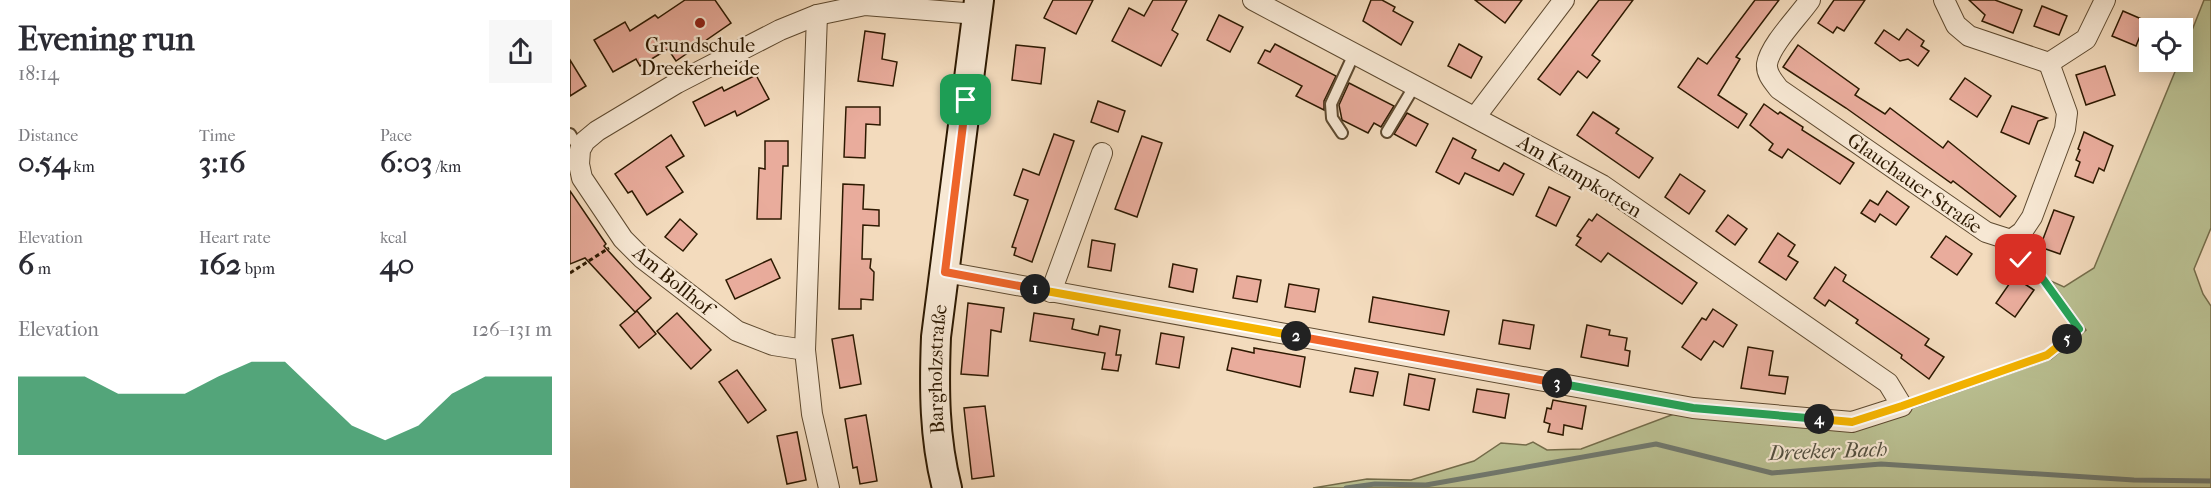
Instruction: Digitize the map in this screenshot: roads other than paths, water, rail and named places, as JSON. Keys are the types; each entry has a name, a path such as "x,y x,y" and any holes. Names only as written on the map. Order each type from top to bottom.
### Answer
{"main road":[{"name":"Bargholzstraße","path":"947,488 937,435 934,385 936,338 978,7"}],"street":[{"name":"Am Kampkotten","path":"1052,292 1693,408 1852,422 1902,406 1888,383 1602,184 1253,0"},
{"path":"1476,117 1564,0"},
{"name":"Glauchauer Straße","path":"1810,0 1774,48 1767,64 1769,78 1779,89 1986,232 2011,240 2022,232 2032,217 2065,129 2067,113 2049,63"},
{"path":"1944,0 1956,25 1969,36 2049,63 2086,39 2105,0"},
{"name":"Am Bollhof","path":"805,350 773,345 737,331 642,258 623,239 582,178 575,142 585,141 597,131 677,83 780,30 817,15 865,5 978,7"},
{"path":"817,15 805,350 813,414 829,488"},
{"path":"945,272 1052,292 1102,153"}],"lane":[{"path":"1342,133 1332,118 1331,104 1354,54"},
{"path":"1387,132 1415,85"}],"waterway":[{"name":"Dreeker Bach","path":"1346,488 1375,484 1426,485 1656,444 1772,473 1881,464 2134,480 2211,481"}],"place":[{"name":"Grundschule Dreekerheide","path":"700,23"}]}
